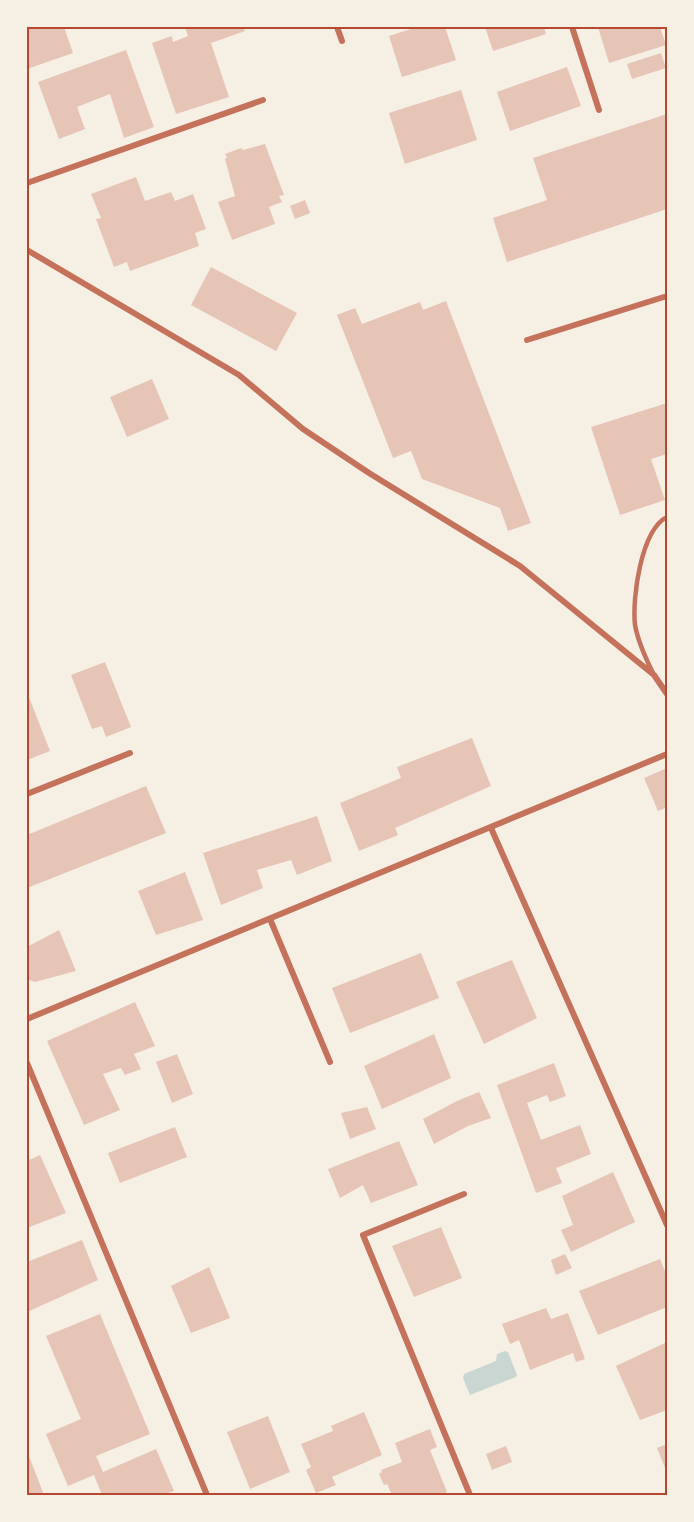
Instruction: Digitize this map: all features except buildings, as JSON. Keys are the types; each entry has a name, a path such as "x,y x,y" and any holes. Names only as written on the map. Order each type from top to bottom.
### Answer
{"street":[{"path":"337,27 342,41"},
{"path":"572,27 599,110"},
{"path":"27,183 263,100"},
{"path":"27,250 239,375 303,429 369,473 520,566 654,675 667,694"},
{"path":"527,340 667,296"},
{"path":"27,794 130,753"},
{"path":"27,1019 667,754"},
{"path":"491,828 667,1225"},
{"path":"270,919 330,1062"},
{"path":"27,1063 207,1495"},
{"path":"464,1194 363,1235 470,1495"}],"lane":[{"path":"654,675 641,650 635,624 636,592 643,553 650,534 667,517"}],"shaded area":[{"path":"508,1352 516,1377 470,1395 463,1378 464,1374 496,1361 497,1354"}]}
